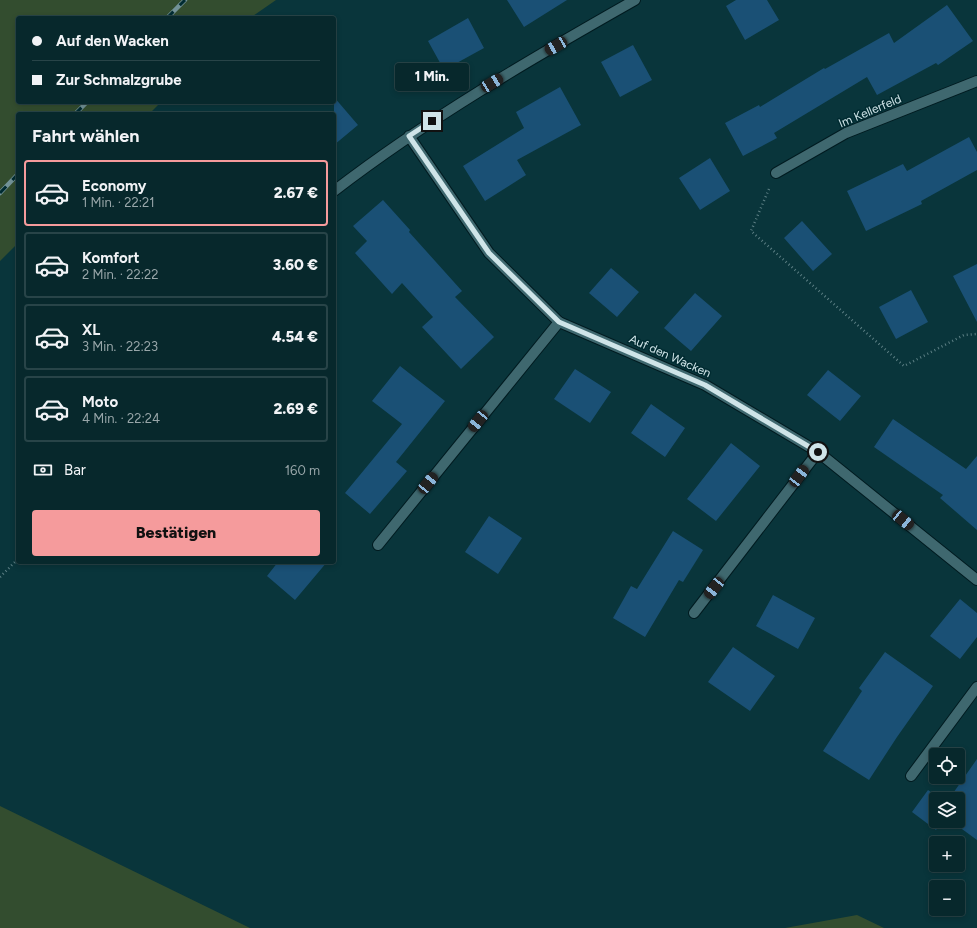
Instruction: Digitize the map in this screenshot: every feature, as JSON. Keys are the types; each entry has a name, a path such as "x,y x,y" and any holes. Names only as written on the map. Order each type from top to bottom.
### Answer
{"street":[{"path":"336,190 409,136 475,94 634,0"},
{"name":"Im Kellerfeld","path":"776,173 846,134 977,80"},
{"name":"Auf den Wacken","path":"409,136 489,253 559,322 705,385 818,452 977,580"},
{"path":"378,545 559,322"},
{"path":"694,613 818,452"},
{"path":"910,776 977,687"}],"path":[{"path":"776,173 751,232 904,366 964,335 977,334"},
{"path":"0,577 16,561"}],"green space":[{"path":"0,0 276,0 253,16 16,16 16,104 159,104 151,112 16,112 16,245 0,261"},
{"path":"0,806 250,928 0,928"},
{"path":"857,915 884,928 785,928"}],"building":[{"path":"507,0 567,0 524,27"},
{"path":"736,0 767,0 779,20 745,40 726,6"},
{"path":"947,5 973,41 938,65 936,63 877,95 867,77 774,133 777,138 743,156 725,123 759,105 760,107 824,68 825,69 889,33 894,43"},
{"path":"468,18 484,48 444,70 428,41"},
{"path":"633,45 652,80 620,97 601,62"},
{"path":"560,87 581,125 517,160 526,175 485,201 463,166 524,128 516,112"},
{"path":"336,99 358,125 336,143 336,112 334,112 334,104 336,104"},
{"path":"969,137 977,152 977,170 921,201 922,204 866,231 847,191 903,164 907,171"},
{"path":"710,158 730,191 700,210 679,178"},
{"path":"383,200 410,230 409,232 462,291 455,297 494,337 461,369 422,327 433,317 402,283 392,294 355,253 367,241 353,226"},
{"path":"802,221 832,254 813,271 784,238"},
{"path":"977,264 977,322 953,276"},
{"path":"611,268 639,292 617,317 589,293"},
{"path":"911,290 928,322 896,339 879,307"},
{"path":"695,293 722,316 691,351 664,328"},
{"path":"400,366 445,401 396,462 407,471 370,514 345,493 402,424 372,401"},
{"path":"575,369 611,392 590,423 554,399"},
{"path":"828,370 861,396 840,421 807,395"},
{"path":"651,404 685,428 665,457 631,433"},
{"path":"893,419 966,469 977,456 977,530 940,498 943,495 874,447"},
{"path":"731,443 760,466 716,521 687,499"},
{"path":"489,516 522,538 498,574 465,552"},
{"path":"673,531 703,550 683,582 679,580 645,637 613,618 631,586 637,589"},
{"path":"276,564 325,564 295,600 267,576"},
{"path":"773,595 815,618 798,649 756,626"},
{"path":"960,599 977,613 977,637 960,659 930,636"},
{"path":"733,647 775,676 750,711 708,682"},
{"path":"885,652 933,686 869,780 823,751 862,691 859,688"},
{"path":"977,759 977,840 961,828 965,828 965,792 954,792 960,784 965,784 965,776"},
{"path":"928,790 931,792 929,792 929,825 912,812"}],"railway":[{"path":"169,16 185,0"},
{"path":"77,112 85,104"},
{"path":"0,193 16,176"}],"route":[{"path":"432,121 409,136 489,253 559,322 705,385 818,452"}]}
